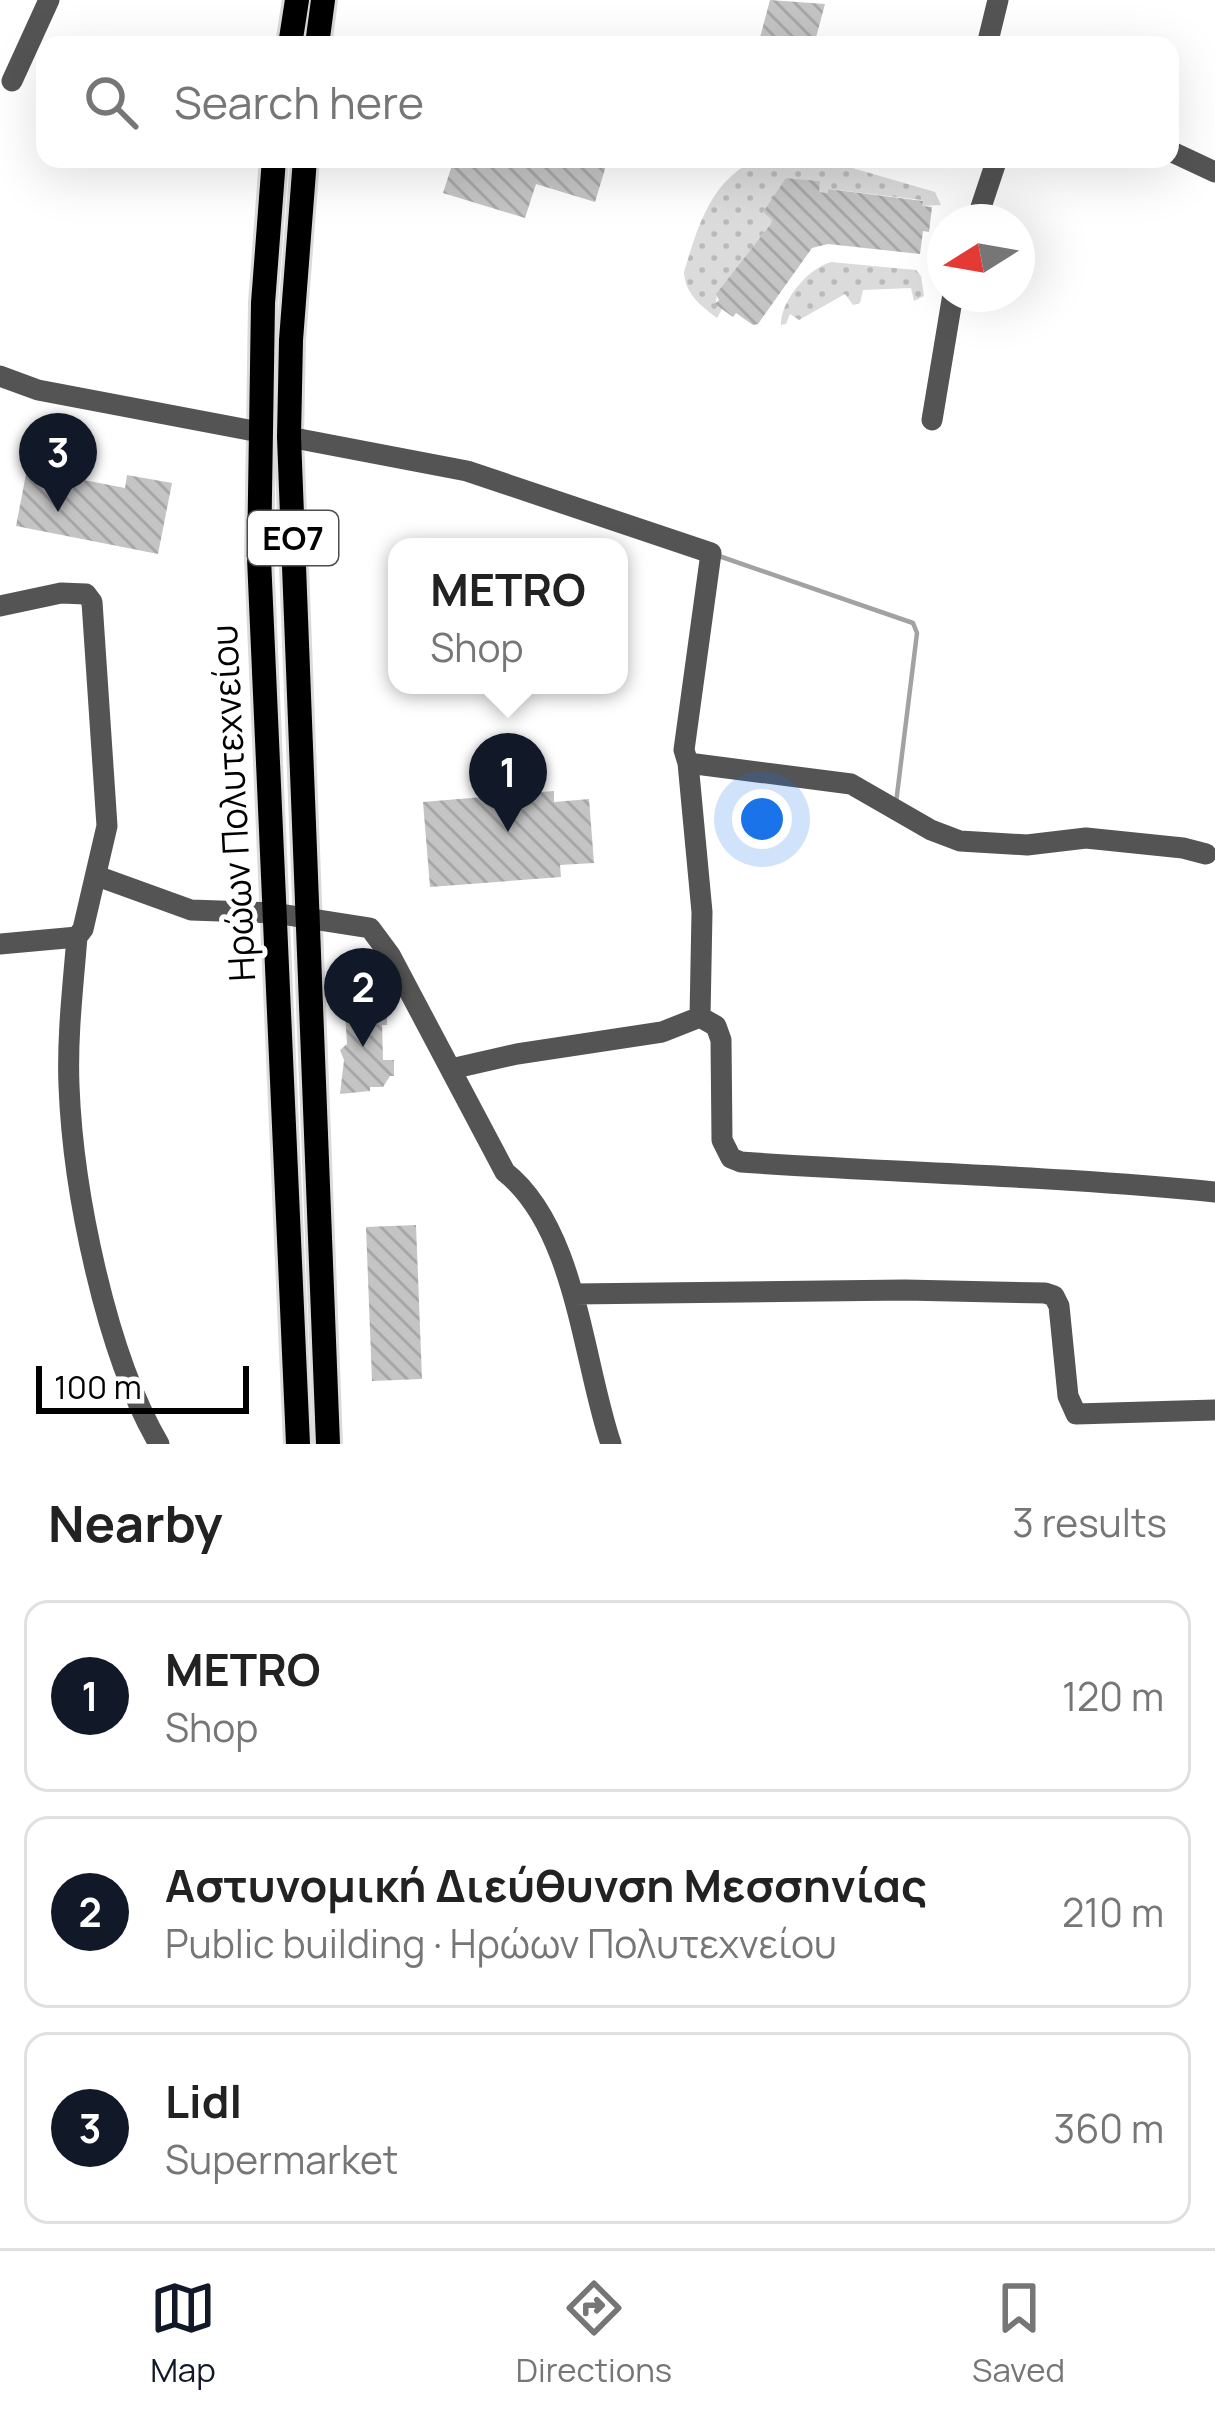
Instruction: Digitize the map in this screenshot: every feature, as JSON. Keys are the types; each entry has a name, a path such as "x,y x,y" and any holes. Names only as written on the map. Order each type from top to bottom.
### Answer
{"main road":[{"path":"291,36 297,0"},
{"path":"318,36 322,0"},
{"name":"Ηρώων Πολυτεχνείου","path":"273,168 262,303 261,651 298,1444"},
{"name":"Ηρώων Πολυτεχνείου","path":"304,168 289,437 328,1444"}],"street":[{"path":"12,82 49,0"},
{"path":"989,36 998,0"},
{"path":"1179,155 1215,172"},
{"path":"982,204 994,168"},
{"path":"932,420 950,312"},
{"path":"0,376 38,390 259,432"},
{"path":"289,437 467,471 711,554 684,750 702,912 700,1017"},
{"path":"0,606 72,592 83,593 92,602 107,826 77,937 69,1040 77,1165 110,1323 128,1383 159,1444"},
{"path":"688,763 851,784 931,830 960,841 1027,845 1086,838 1206,854"},
{"path":"97,876 173,906 211,913 274,913 370,928 390,955 506,1172 530,1192 574,1294 611,1444"},
{"path":"0,944 77,937"},
{"path":"451,1069 662,1032 700,1017"},
{"path":"700,1017 716,1027 721,1040 722,1140 731,1158 741,1162 1117,1182 1215,1192"},
{"path":"574,1294 905,1289 1045,1293 1054,1296 1059,1306 1068,1396 1076,1414 1215,1410"}],"shaded area":[{"path":"742,168 852,168 935,192 941,204 922,206 922,200 829,189 819,192 819,181 787,178 763,212 773,221 717,293 716,304 722,309 717,318 691,293 684,272 701,221 718,191"},
{"path":"831,262 916,270 924,296 914,301 911,288 863,290 860,303 853,305 845,294 799,320 790,314 781,325 785,306 797,287"}],"building":[{"path":"770,0 825,4 816,36 760,36"},
{"path":"451,168 605,168 595,202 536,184 525,218 443,193"},
{"path":"786,178 820,181 819,192 828,193 828,189 923,201 927,232 923,231 920,254 828,244 812,248 753,325 715,304 716,294 773,221 763,212"},
{"path":"27,469 125,488 127,475 172,483 158,554 16,526"},
{"path":"554,791 554,802 589,799 594,863 560,865 561,877 430,887 423,802"},
{"path":"339,974 368,975 376,991 376,1007 387,1007 387,1025 382,1025 383,1060 394,1060 394,1076 383,1087 340,1094 344,1060 340,1050 347,1044 345,1011 339,1007"},
{"path":"416,1225 422,1379 372,1381 366,1227"}],"waterway":[{"path":"716,555 913,623 917,633 896,803"}],"place":[{"name":"Lidl","path":"58,512"},
{"name":"METRO","path":"508,832"},
{"name":"Αστυνομική Διεύθυνση Μεσσηνίας","path":"363,1047"}]}
